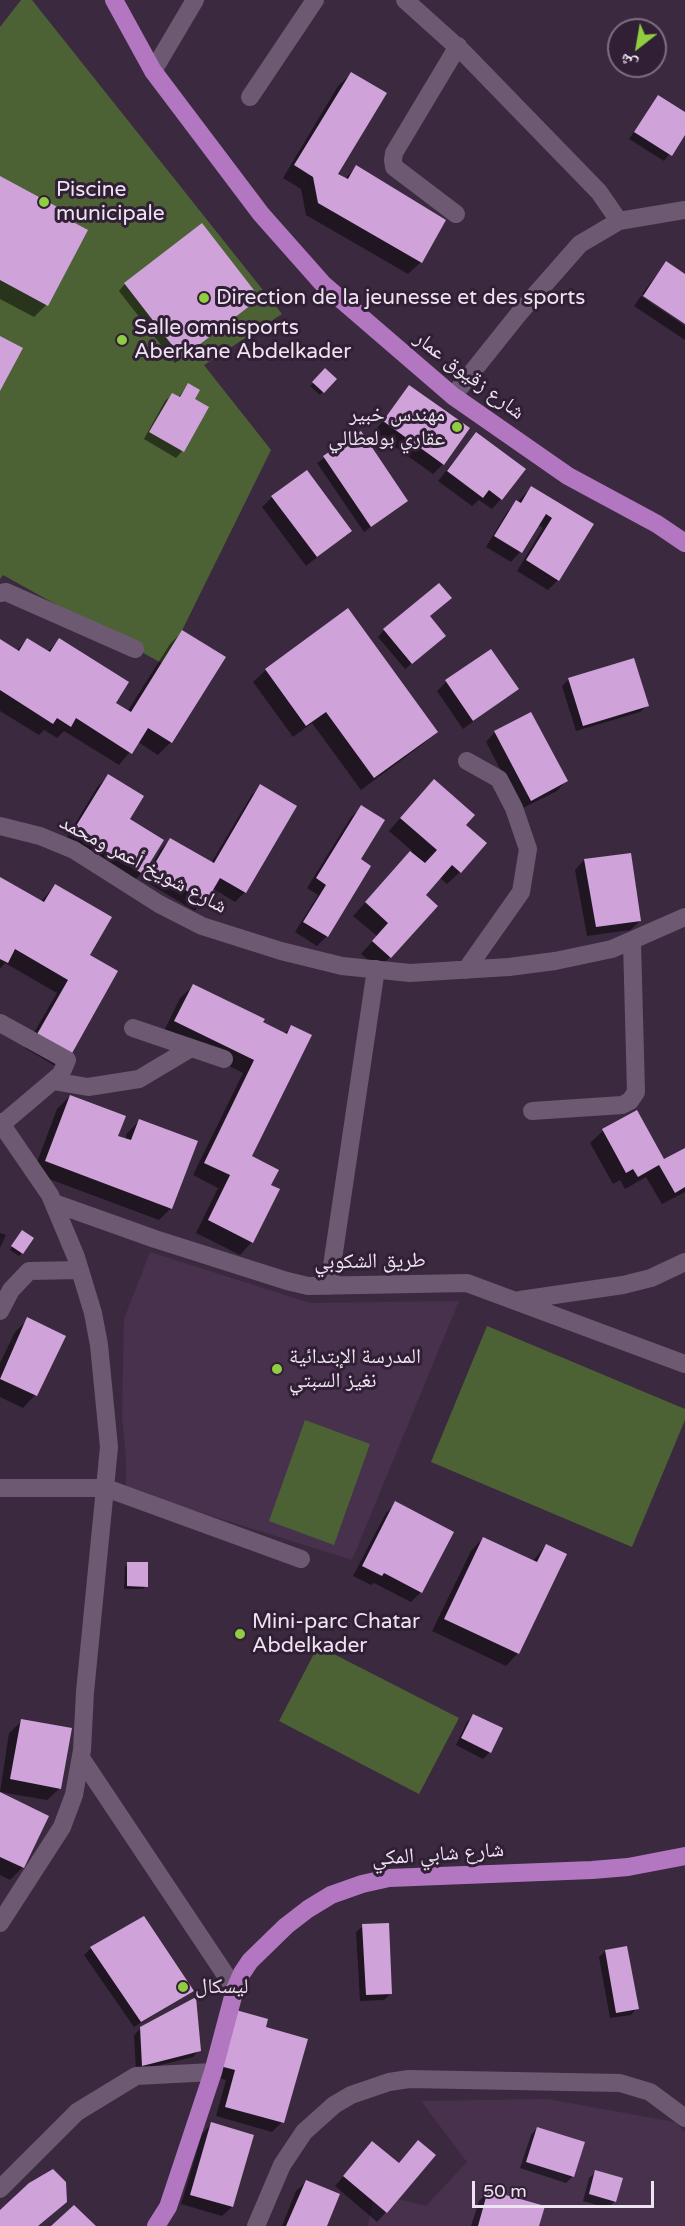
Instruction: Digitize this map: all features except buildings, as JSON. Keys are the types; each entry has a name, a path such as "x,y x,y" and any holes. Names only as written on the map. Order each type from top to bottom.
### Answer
{"main road":[{"name":"شارع زقيوق عمار","path":"114,0 153,71 261,214 323,284 453,396 568,476 657,524 685,543"},
{"name":"شارع شابي المكي","path":"156,2226 168,2207 213,2073 235,1989 250,1961 286,1926 331,1895 362,1884 424,1875 628,1867 685,1856"}],"street":[{"path":"153,71 195,0"},
{"path":"250,97 315,0"},
{"path":"405,0 458,46 599,192 619,221"},
{"path":"456,214 394,167 393,160 394,153 458,46"},
{"path":"453,396 542,286 580,244 619,221 685,210"},
{"path":"0,593 6,592 135,649"},
{"path":"466,970 521,892 528,849 514,808 500,779 467,761"},
{"name":"شارع شويخ أعمر ومحمد","path":"0,826 40,836 74,850 159,904 202,926 281,951 342,966 410,973 509,967 574,958 632,942 685,917"},
{"path":"532,1111 622,1105 630,1101 636,1092 632,942"},
{"path":"329,1286 376,969"},
{"path":"0,1023 68,1060 61,1074 1,1123 54,1203 80,1270 99,1345 109,1447 84,1692 81,1758 74,1795 62,1827 0,1923"},
{"path":"133,1028 224,1059"},
{"path":"53,1081 88,1087 139,1079 191,1048"},
{"name":"طريق الشكوبي","path":"54,1203 286,1281 329,1286 467,1283 685,1364"},
{"path":"515,1301 623,1285 651,1278 685,1262"},
{"path":"0,1311 11,1290 29,1271 80,1270"},
{"path":"0,1488 106,1488 301,1559"},
{"path":"81,1758 235,1989"},
{"path":"0,2188 77,2112 136,2076 213,2073"},
{"path":"256,2226 282,2165 304,2132 334,2105 351,2095 389,2082 409,2079 620,2084 650,2092 685,2118"}],"shaded area":[{"name":"المدرسة الإبتدائية نغيز السبتي","path":"150,1252 310,1303 459,1301 352,1560 126,1489 122,1418 124,1319"},
{"path":"547,2099 675,2122 685,2132 685,2226 368,2226 374,2193 426,2206 467,2162 421,2101"}],"green space":[{"name":"Salle omnisports Aberkane Abdelkader","path":"21,0 32,0 282,314 204,365 271,450 165,665 3,575 0,579 0,27"},
{"path":"487,1326 685,1409 685,1420 632,1547 431,1462"},
{"path":"305,1420 370,1444 334,1545 269,1521"},
{"path":"318,1646 459,1718 419,1794 279,1721"}],"place":[{"name":"Piscine municipale","path":"44,202"},
{"name":"Direction de la jeunesse et des sports","path":"204,298"},
{"name":"Salle omnisports Aberkane Abdelkader","path":"122,340"},
{"name":"مهندس خبير عقاري بولعطالي","path":"457,427"},
{"name":"المدرسة الإبتدائية نغيز السبتي","path":"277,1369"},
{"name":"Mini-parc Chatar Abdelkader","path":"240,1634"},
{"name":"ليسكال","path":"183,1987"}]}
